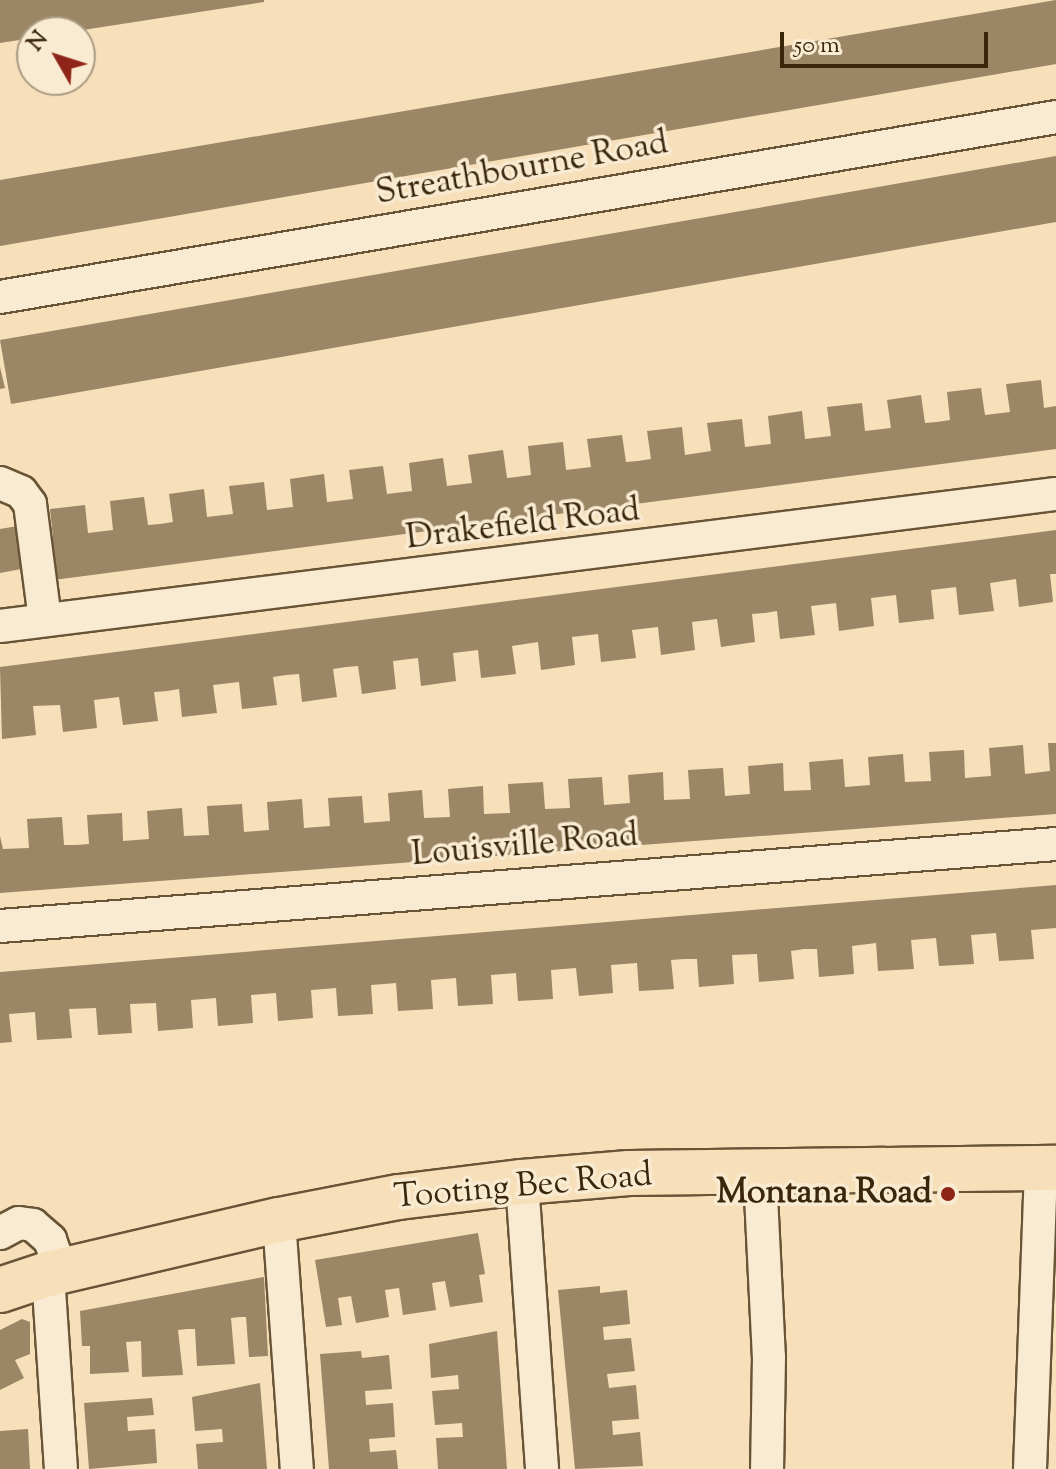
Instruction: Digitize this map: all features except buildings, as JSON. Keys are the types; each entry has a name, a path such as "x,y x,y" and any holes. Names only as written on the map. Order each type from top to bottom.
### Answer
{"highway":[{"name":"Tooting Bec Road","path":"0,1290 54,1272 279,1220 399,1197 522,1182 629,1173 760,1175 1048,1168"}],"street":[{"name":"Streathbourne Road","path":"0,297 1056,117"},
{"path":"0,483 21,492 30,504 45,620"},
{"name":"Drakefield Road","path":"0,626 1056,494"},
{"name":"Louisville Road","path":"0,926 1056,844"},
{"path":"1030,1469 1048,1168"},
{"path":"760,1175 769,1357 767,1469"},
{"path":"522,1182 542,1469"},
{"path":"279,1220 297,1469"},
{"path":"0,1233 19,1223 33,1225 54,1246 61,1469"}],"place":[{"name":"Montana Road","path":"948,1194"}]}
